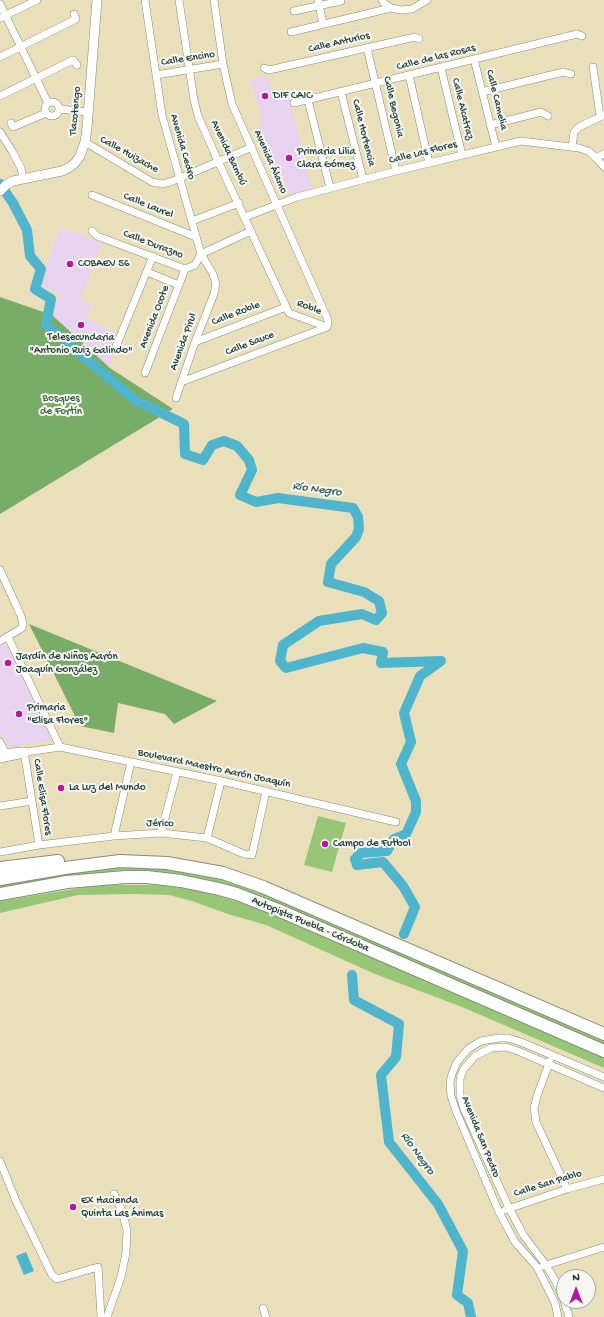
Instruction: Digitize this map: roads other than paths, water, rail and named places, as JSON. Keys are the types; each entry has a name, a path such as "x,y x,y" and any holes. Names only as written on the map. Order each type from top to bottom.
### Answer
{"highway":[{"path":"0,868 85,859 120,861"},
{"name":"Autopista Puebla - Córdoba","path":"0,879 57,869 120,861 167,863 191,866 223,873 256,884 604,1034"},
{"name":"Autopista Puebla - Córdoba","path":"0,894 67,882 126,877 147,877 181,881 219,889 278,910 604,1051"}],"street":[{"path":"3,16 37,0"},
{"name":"Tlacotengo","path":"3,188 13,181 23,178 62,171 75,163 80,156 85,142 97,0"},
{"name":"Avenida Cedro","path":"145,0 162,115 201,254 213,274 216,284 214,294"},
{"name":"Avenida Bambú","path":"179,0 189,70 198,116 286,307"},
{"name":"Avenida Álamo","path":"214,0 223,64 232,104 328,320 327,327"},
{"path":"382,0 391,8 401,10 412,9 427,0"},
{"path":"294,11 319,3 341,1"},
{"path":"319,3 323,24"},
{"path":"0,4 3,16 37,77 48,103"},
{"path":"292,32 391,8"},
{"path":"0,57 76,19 74,14"},
{"name":"Calle de las Rosas","path":"294,104 577,34 582,36"},
{"name":"Calle Anturios","path":"264,68 269,70 415,37 419,40"},
{"name":"Calle Begonia","path":"367,48 396,171"},
{"name":"Calle Camelia","path":"474,59 496,147"},
{"path":"0,96 74,60 77,65"},
{"name":"Calle Encino","path":"156,75 223,64"},
{"path":"572,147 574,132 579,127 602,116 593,67"},
{"name":"Calle Alcatraz","path":"441,68 462,155"},
{"path":"482,92 563,72 571,74"},
{"path":"408,76 429,163"},
{"name":"Calle Hortencia","path":"341,92 363,179"},
{"path":"308,100 330,188"},
{"path":"48,103 55,103 59,109"},
{"path":"48,103 45,106 46,113 49,116 54,116 59,109"},
{"path":"59,109 88,112"},
{"path":"490,125 541,112 548,116"},
{"path":"11,123 14,127 46,113"},
{"path":"0,132 21,168 23,178"},
{"name":"Calle Las Flores","path":"245,218 297,197 363,179 520,141 579,148 588,151 604,167"},
{"name":"Calle Huizache","path":"85,142 152,182 162,184 180,178 252,147"},
{"path":"596,158 604,154"},
{"name":"Calle Laurel","path":"92,195 196,237"},
{"path":"192,221 239,203"},
{"name":"Calle Durazno","path":"92,231 98,236 185,269 195,265 201,254"},
{"path":"201,254 251,231"},
{"path":"115,349 153,256"},
{"name":"Avenida Ocote","path":"145,374 185,269"},
{"path":"147,272 179,284"},
{"name":"Avenida Pirul","path":"176,398 195,342 214,294"},
{"name":"Roble","path":"286,307 289,313 327,327"},
{"name":"Calle Roble","path":"195,342 286,307"},
{"name":"Calle Sauce","path":"181,382 327,327"},
{"path":"0,570 23,621 22,628 0,641"},
{"path":"8,637 60,747"},
{"path":"0,742 5,754"},
{"name":"Boulevard Maestro Aarón Joaquín","path":"0,759 5,754 25,753 60,747 266,791 396,822"},
{"name":"Calle Elisa Flores","path":"25,753 39,845"},
{"path":"114,836 131,762"},
{"path":"161,833 177,772"},
{"path":"207,838 221,781"},
{"name":"Jérico","path":"0,852 39,845 114,836 161,833 207,838 244,854 252,855 266,791"},
{"path":"0,806 32,801"},
{"name":"Avenida San Pedro","path":"558,1317 555,1303 537,1268 515,1242 500,1212 456,1112 451,1096 450,1082 457,1062 468,1049 475,1044 492,1039 508,1038 604,1077"},
{"name":"Avenida San Pedro","path":"556,1282 546,1265 524,1236 509,1208 464,1109 460,1096 460,1078 463,1070 475,1056 491,1048 506,1047 604,1088"},
{"path":"552,1055 534,1108 536,1122 567,1190"},
{"path":"0,1161 16,1201 52,1275 57,1278 98,1267 100,1317"},
{"name":"Calle San Pablo","path":"500,1212 604,1179"},
{"path":"107,1317 126,1253 127,1230 122,1211 114,1194"},
{"path":"537,1268 604,1247"},
{"path":"263,1308 266,1317"}],"water":[{"path":"26,1252 34,1271 24,1275 16,1256"}],"waterway":[{"name":"Río Negro","path":"0,184 13,203 27,230 30,256 41,269 35,289 51,299 46,325 135,400 184,424 185,454 203,460 212,445 224,441 237,446 249,460 252,470 240,495 256,502 278,498 353,508 358,517 359,529 356,537 331,564 328,582 364,592 379,601 382,613 376,620 362,614 319,621 283,645 280,661 286,668 363,648 383,652 381,663 441,661 420,676 404,713 411,742 401,764 416,801 416,812 406,834 394,839 387,851 361,853 355,859 357,865 383,862 403,886 415,907 404,934"},
{"name":"Río Negro","path":"352,975 354,1000 399,1024 396,1057 381,1075 389,1142 438,1204 463,1251 457,1295 468,1303 471,1317"}],"place":[{"name":"DIF CAIC","path":"265,96"},
{"name":"Primaria Lilia Clara Gómez","path":"289,158"},
{"name":"COBAEV 56","path":"70,264"},
{"name":"Telesecundaria \"Antonio Ruiz Galindo\"","path":"81,325"},
{"name":"Jardín de Niños Aarón Joaquín González","path":"8,663"},
{"name":"Primaria \"Elisa Flores\"","path":"19,714"},
{"name":"La Luz del Mundo","path":"61,788"},
{"name":"Campo de Futbol","path":"325,844"},
{"name":"Ex Hacienda Quinta Las Ánimas","path":"73,1207"}],"park label":[{"name":"Bosques de Fortín","path":"61,405"}]}
